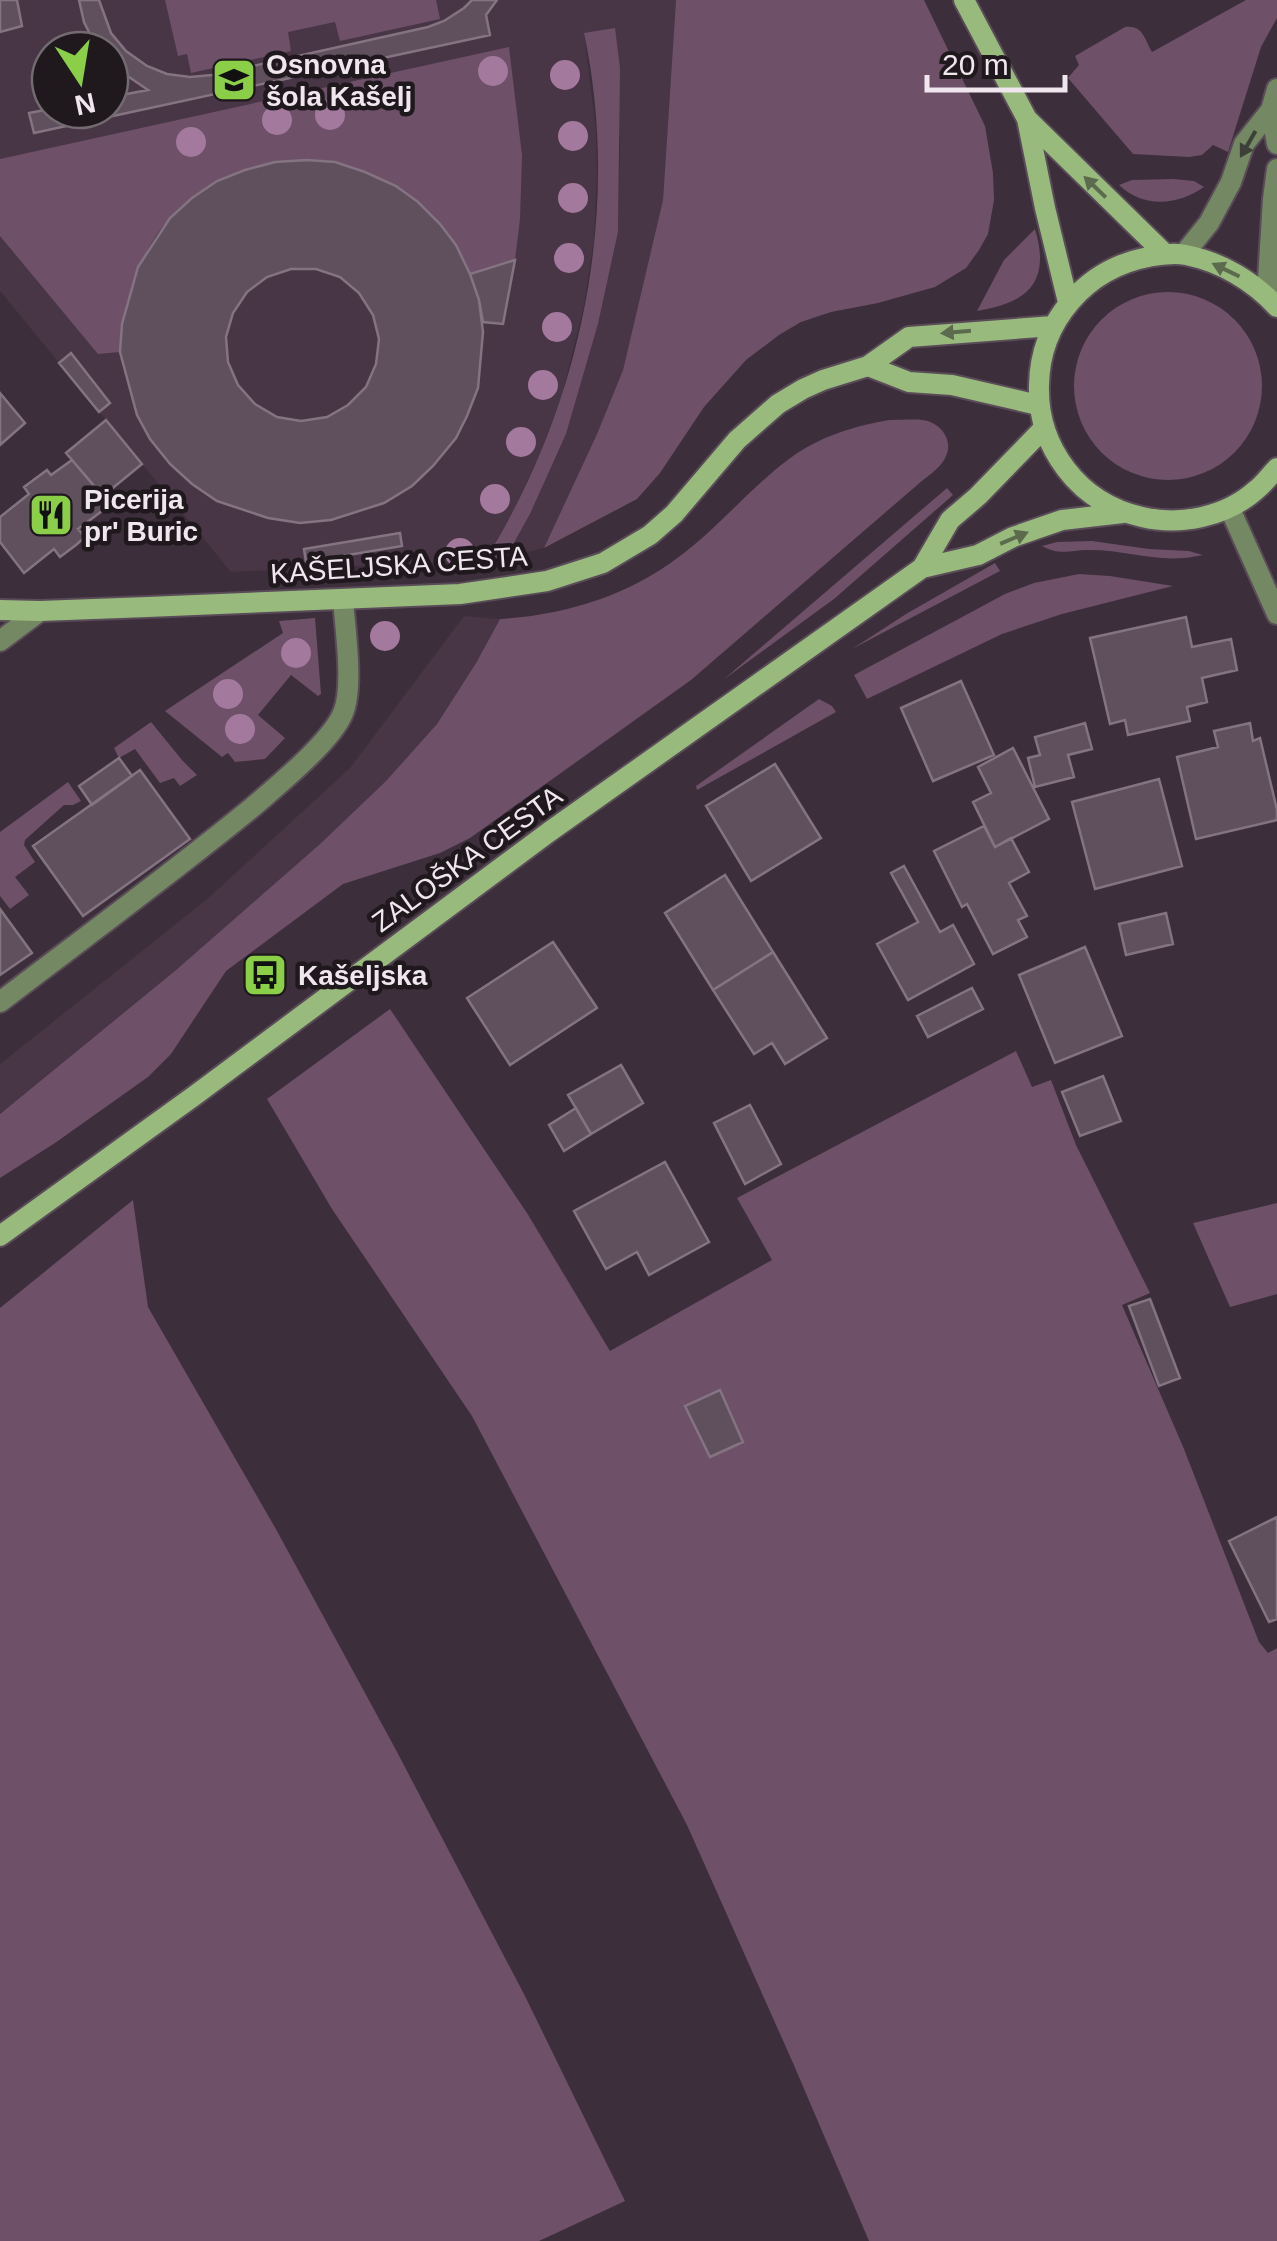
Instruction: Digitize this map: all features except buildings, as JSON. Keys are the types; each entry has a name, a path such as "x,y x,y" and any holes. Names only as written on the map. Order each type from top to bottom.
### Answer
{"main road":[{"path":"964,0 1026,119 1068,302"},
{"path":"1026,119 1174,254"},
{"path":"1272,301 1219,264 1174,254 1129,261 1096,278 1068,302 1053,326 1039,364 1038,406 1056,456 1074,480 1096,499 1123,512 1174,520 1230,508 1256,490 1277,468"},
{"name":"KAŠELJSKA CESTA","path":"0,610 460,594 547,582 603,563 650,534 674,514 737,440 778,404 824,380 868,366 909,337 1053,326"},
{"path":"868,366 910,382 952,385 1038,406"},
{"name":"ZALOŠKA CESTA","path":"922,568 950,520 1044,428"},
{"name":"ZALOŠKA CESTA","path":"0,1236 550,832 922,568 978,555 1013,537 1062,520 1123,512"}],"street":[{"path":"1274,100 1277,144"},
{"path":"1174,254 1209,223 1231,182 1244,144 1274,100"},
{"path":"1272,301 1272,200 1277,169"},
{"path":"1230,508 1277,614"},
{"path":"0,1002 199,851 285,779 338,724 348,690 343,599"},
{"path":"0,642 40,611"}],"shaded area":[{"path":"0,0 676,0 663,200 623,370 544,548 506,557 566,434 598,324 618,232 620,137 584,33 596,129 597,176 594,239 584,306 562,395 540,454 485,560 231,572 0,291"},
{"path":"165,0 436,0 440,19 340,41 335,22 288,32 291,51 191,73 187,54 178,56"},
{"path":"676,0 924,0 985,126 994,200 988,234 966,268 935,287 831,312 779,335 746,360 704,407 660,473 637,499 544,548 623,370 663,200"},
{"path":"1246,0 1277,0 1277,18 1261,47 1228,152 1213,145 1202,155 1189,157 1133,154 1068,78 1079,65 1075,56 1125,27 1139,30 1152,52"},
{"path":"615,28 620,68 618,232 598,324 566,434 530,514 506,557 485,560 518,501 569,373 585,306 595,238 595,100 584,33"},
{"path":"509,47 522,155 515,260 470,274 448,235 426,209 389,182 357,170 324,163 256,167 224,178 194,196 169,219 148,249 134,281 120,352 98,354 0,236 0,159"},
{"path":"1132,180 1194,181 1204,187 1183,198 1160,202 1139,198 1119,185"},
{"path":"1035,229 1040,263 1031,287 1010,302 977,311 1004,260"},
{"path":"1168,292 1204,299 1234,320 1255,350 1262,386 1255,422 1234,452 1204,473 1168,480 1132,473 1102,452 1081,422 1074,386 1081,350 1102,320 1132,299"},
{"path":"889,420 923,420 939,428 948,443 942,463 691,680 470,838 440,853 343,884 226,971 171,1054 148,1077 0,1178 0,1114 176,970 386,781 437,724 500,619 572,608 639,582 694,545 800,451 837,434"},
{"path":"947,488 953,495 834,599 723,680"},
{"path":"1092,541 1203,555 1158,558 1089,550 1060,552 1042,546"},
{"path":"995,563 1000,571 852,649 906,614"},
{"path":"1079,574 1173,586 1062,614 1002,634 867,699 854,675 1005,594 1034,583"},
{"path":"464,616 500,619 437,724 386,781 176,970 0,1114 0,1064 206,900 350,768"},
{"path":"315,618 321,694 318,696 291,675 258,715 285,738 265,759 235,762 228,753 222,757 165,711 283,633 279,621"},
{"path":"819,699 836,712 697,790 696,786"},
{"path":"151,722 197,775 180,786 174,778 160,783 135,749 119,758 114,748"},
{"path":"68,782 81,801 64,805 25,840 35,862 15,877 29,895 10,909 0,896 0,832"},
{"path":"390,1009 527,1213 610,1351 772,1260 737,1198 1016,1051 1032,1087 1051,1080 1076,1145 1150,1293 1122,1305 1184,1449 1259,1642 1268,1653 1277,1648 1277,2241 869,2241 687,1825 472,1416 332,1209 267,1099"},
{"path":"133,1200 148,1307 277,1531 396,1750 525,1996 625,2201 539,2241 0,2241 0,1308"},
{"path":"1277,1203 1277,1294 1230,1307 1193,1223"}],"place":[{"name":"Osnovna šola Kašelj","path":"234,80"},
{"name":"Picerija pr' Buric","path":"51,515"},
{"name":"Kašeljska","path":"265,975"}]}
